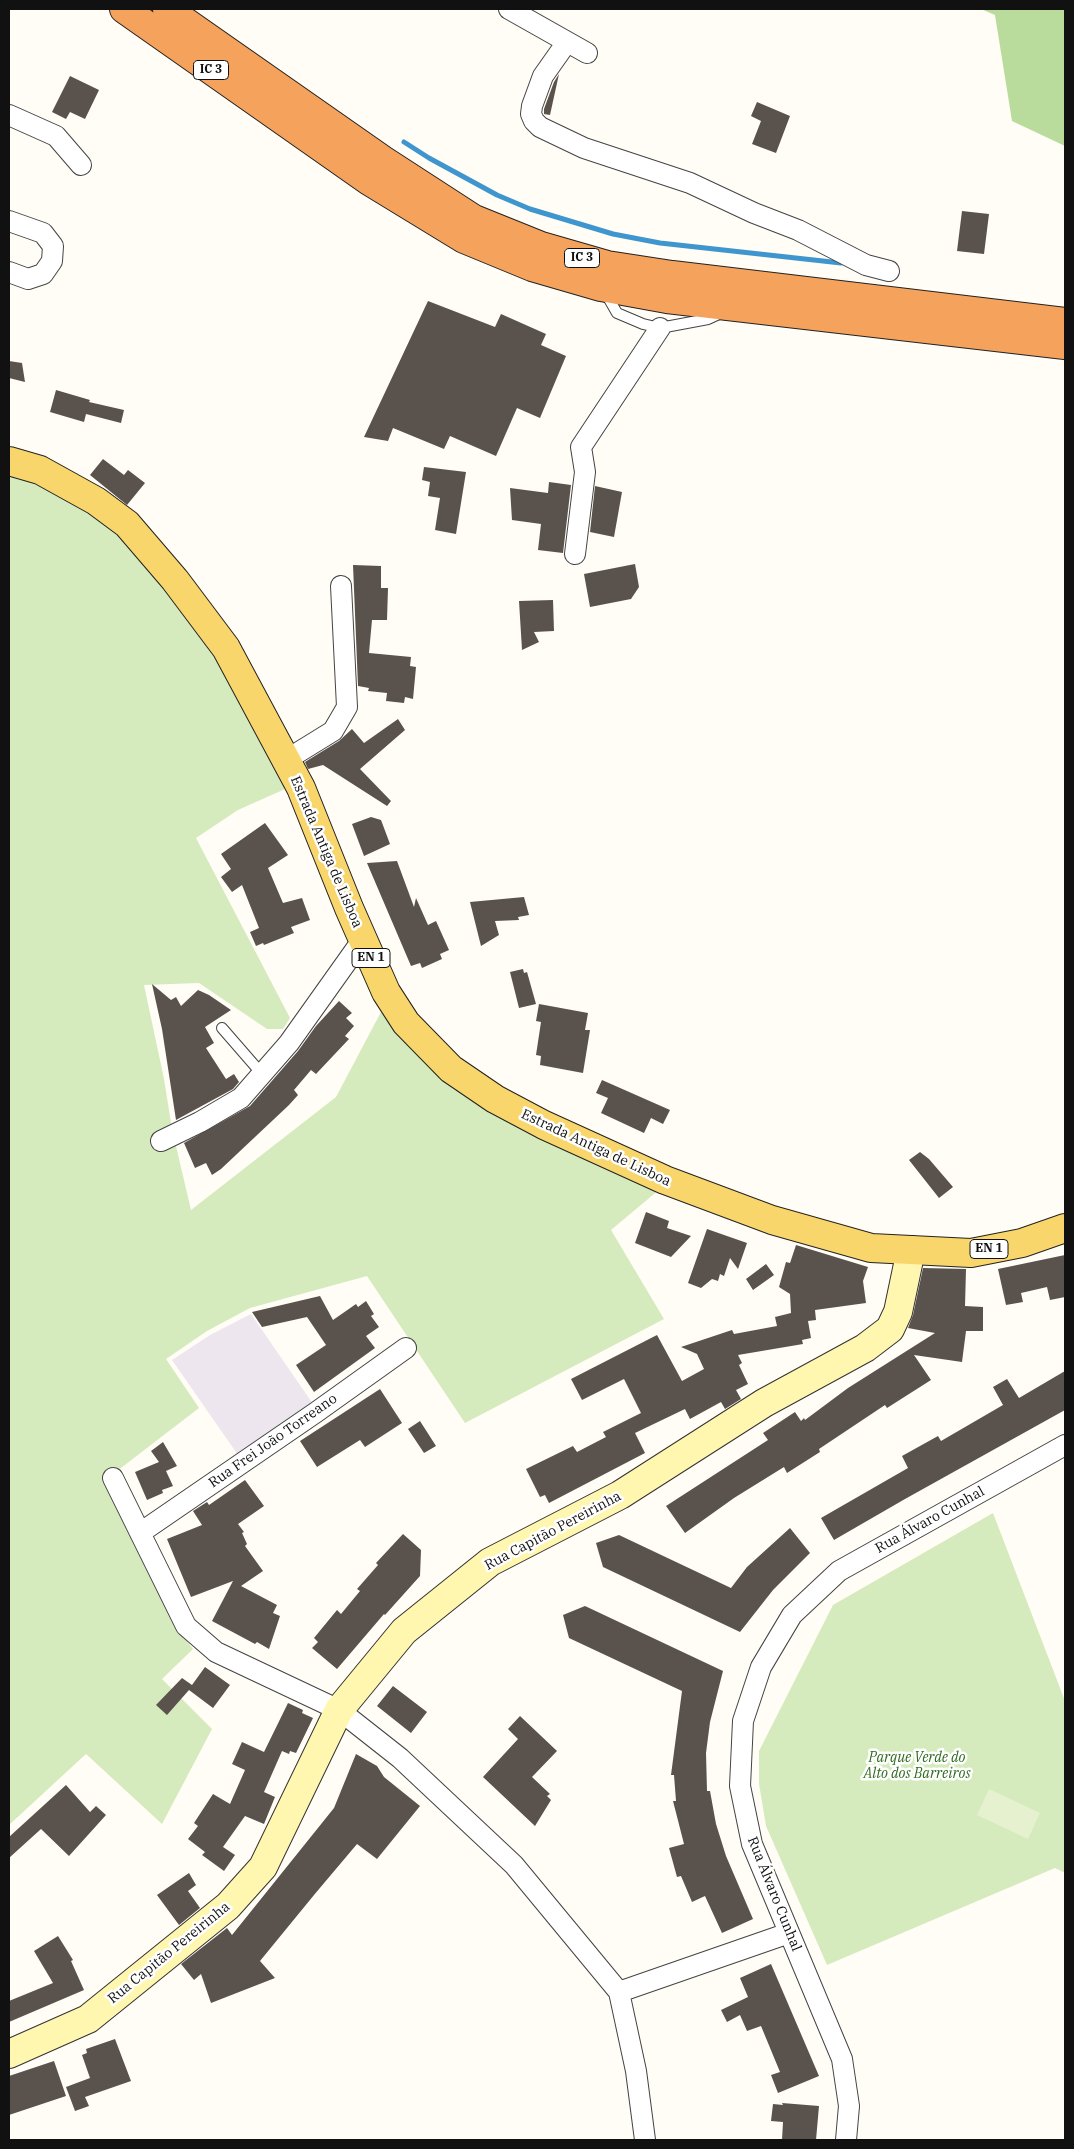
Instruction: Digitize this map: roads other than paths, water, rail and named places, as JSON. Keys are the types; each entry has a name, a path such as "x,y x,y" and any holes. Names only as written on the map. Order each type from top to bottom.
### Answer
{"highway":[{"name":"IC 3","path":"124,9 369,181 464,239 532,267 602,287 668,299 1065,345"},
{"name":"IC 3","path":"167,9 383,160 474,219 541,246 607,265 672,275 1065,322"}],"main road":[{"name":"Estrada Antiga de Lisboa","path":"9,462 40,470 96,501 127,524 175,580 226,648 301,788 386,992 406,1023 451,1069 495,1100 631,1165 772,1220 871,1248 971,1252 1022,1243 1065,1228"}],"street":[{"path":"509,9 587,53"},
{"path":"567,42 543,76 532,106 531,114 534,121 540,127 584,148 690,184 754,213 798,230 866,265 889,271"},
{"path":"9,115 56,136 81,165"},
{"path":"9,222 43,233 53,246 52,261 43,274 28,279 9,272"},
{"path":"574,554 585,472 581,447 660,328"},
{"path":"286,760 333,731 347,707 341,586"},
{"path":"161,1141 200,1122 241,1098 289,1043 363,938"},
{"name":"Rua Capitão Pereirinha","path":"9,2054 88,2019 228,1906 263,1867 339,1710 404,1631 490,1562 620,1495 764,1403 865,1348 890,1329 898,1312 911,1250"},
{"name":"Rua Frei João Torreano","path":"140,1533 406,1348"},
{"name":"Rua Álvaro Cunhal","path":"846,2140 849,2106 842,2059 752,1844 740,1786 743,1721 761,1667 792,1614 839,1571 1065,1445"},
{"path":"113,1478 186,1626 216,1652 339,1710 400,1758 514,1865 619,1992 636,2071 645,2140"},
{"path":"619,1992 789,1933"}],"lane":[{"path":"602,287 617,313 643,324 660,328 708,319 736,308"},
{"path":"222,1028 262,1074"}],"waterway":[{"path":"404,142 429,158 497,195 530,209 613,234 660,243 841,263"}],"park label":[{"name":"Parque Verde do Alto dos Barreiros","path":"917,1766"}]}
